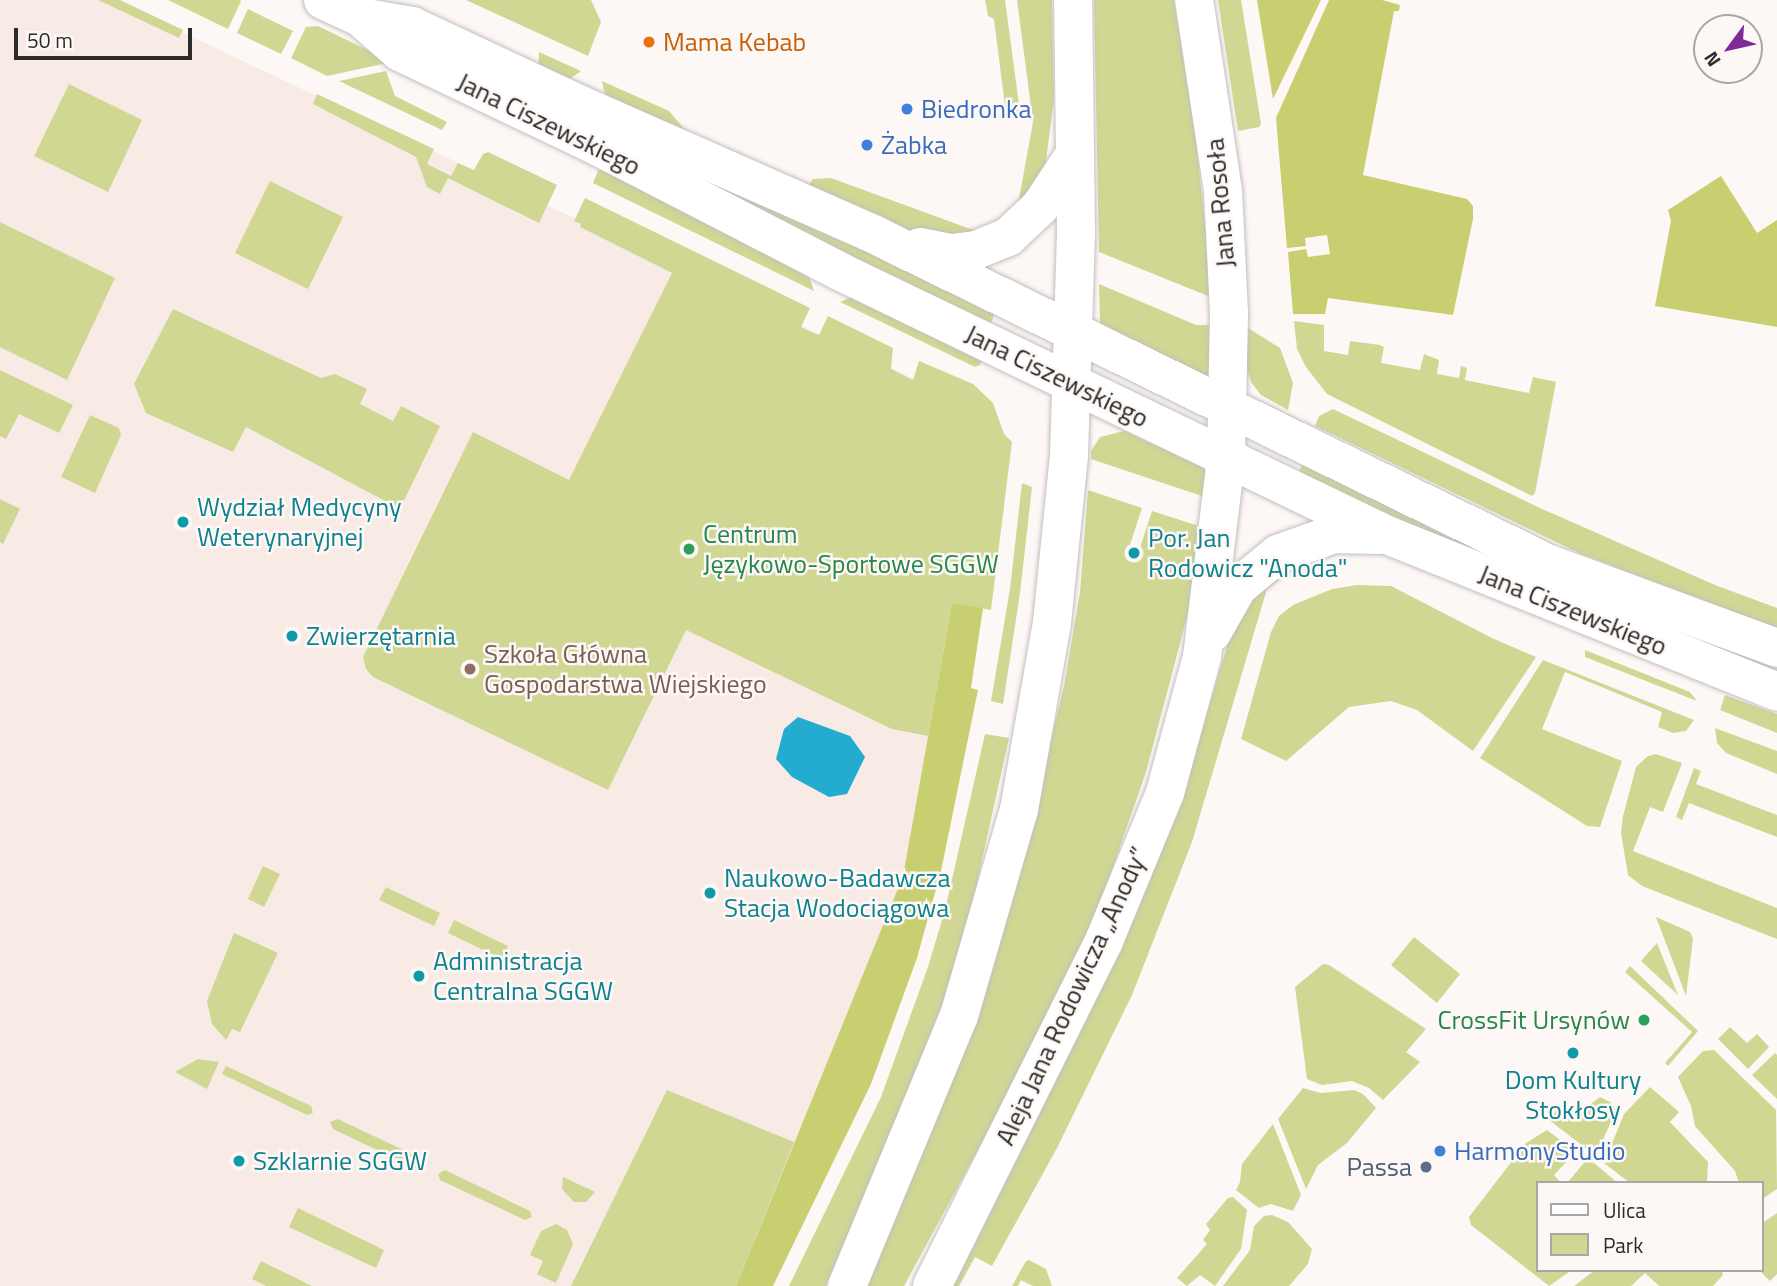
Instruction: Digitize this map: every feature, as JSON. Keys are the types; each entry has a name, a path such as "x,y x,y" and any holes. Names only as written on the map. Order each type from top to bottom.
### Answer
{"main road":[{"name":"Jana Ciszewskiego","path":"324,0 360,17 412,26 870,233 1074,330 1549,564 1777,649"},
{"path":"847,1286 960,1016 1019,810 1052,623 1069,456 1074,330 1073,0"},
{"name":"Jana Rosoła","path":"1194,0 1223,191 1228,407"},
{"name":"Jana Ciszewskiego","path":"360,17 400,52 597,146 839,271 1387,535 1777,692"},
{"path":"870,233 952,253 992,245 1008,237 1031,218 1075,154"},
{"name":"Aleja Jana Rodowicza „Anody”","path":"932,1286 1104,941 1165,793 1202,657 1226,458 1228,407"},
{"path":"1202,657 1226,604 1238,587 1278,554 1334,534 1387,535"}],"shaded area":[{"name":"Szkoła Główna Gospodarstwa Wiejskiego","path":"0,0 114,0 965,403 971,495 903,876 736,1286 0,1286"}],"green space":[{"path":"98,0 120,0 183,30 179,38"},
{"path":"168,0 240,0 241,1 228,29"},
{"path":"466,0 591,0 601,22 588,56"},
{"path":"985,0 1005,0 1020,112 1006,114 994,19 988,16"},
{"path":"1017,0 1052,0 1054,99 1045,168 1017,210 1033,122"},
{"path":"1094,0 1174,0 1195,132 1213,298 1099,252"},
{"path":"1218,0 1241,0 1261,124 1259,127 1238,131"},
{"path":"1257,0 1321,0 1273,99"},
{"path":"1329,0 1382,0 1400,5 1399,11 1394,11 1363,175 1467,199 1473,206 1473,219 1453,315 1328,298 1325,314 1293,314 1288,252 1306,249 1308,257 1330,254 1327,235 1305,238 1306,246 1287,248 1276,118"},
{"path":"248,9 293,31 281,54 237,33"},
{"path":"318,26 388,60 387,63 327,76 291,58 306,27"},
{"path":"539,52 581,71 567,81 538,72"},
{"path":"386,71 395,96 447,122 442,130 339,81"},
{"path":"602,81 669,111 686,131 606,99"},
{"path":"69,84 142,120 108,192 34,156"},
{"path":"317,94 434,149 427,164 451,176 458,163 474,170 483,154 488,152 557,185 539,223 448,178 440,194 427,187 416,157 313,104"},
{"path":"603,168 807,270 814,291 593,183 598,171"},
{"path":"1721,176 1757,233 1777,220 1777,327 1655,306 1671,221 1668,210"},
{"path":"704,177 997,307 989,329 701,185"},
{"path":"831,178 984,234 932,240 805,190 813,179"},
{"path":"270,181 343,217 308,289 235,253"},
{"name":"Centrum Językowo-Sportowe SGGW","path":"585,198 810,308 801,327 819,335 828,316 893,348 891,369 913,380 919,361 973,384 993,403 1004,434 1012,442 991,610 952,603 928,736 892,729 686,630 608,790 373,677 366,669 363,657 473,432 569,480 672,273 580,227 581,224 574,221"},
{"path":"0,222 115,278 67,380 0,347"},
{"path":"1099,284 1196,325 1215,325 1213,380 1100,323"},
{"path":"852,297 984,356 980,365 975,367 840,302"},
{"path":"173,309 321,378 335,374 367,389 360,404 393,421 401,406 440,426 400,509 246,427 233,452 146,413 134,384"},
{"path":"1294,321 1324,325 1324,351 1348,355 1350,341 1380,345 1384,347 1381,363 1420,370 1424,354 1439,360 1437,374 1459,378 1461,366 1467,368 1465,380 1529,393 1533,377 1556,382 1535,493 1532,496 1327,394 1306,367 1297,349"},
{"path":"1248,328 1280,348 1293,383 1288,410 1261,395 1251,382 1245,364"},
{"path":"0,370 73,405 59,433 19,414 6,439 0,436"},
{"path":"1333,409 1540,508 1715,585 1777,608 1777,629 1579,553 1315,426 1319,416"},
{"path":"90,415 119,428 121,435 95,493 61,477"},
{"path":"1124,431 1207,469 1205,497 1091,459 1091,451 1100,437"},
{"path":"1302,465 1575,587 1458,547 1299,472"},
{"path":"1022,483 1032,487 1020,593 1003,704 991,701 1010,589"},
{"path":"1088,490 1142,508 1126,557 1136,560 1152,511 1202,527 1187,617 1146,772 1104,893 1039,1037 904,1286 865,1286 1029,832 1064,686 1080,592"},
{"path":"0,499 20,509 3,544 0,542"},
{"path":"1278,573 1279,580 1267,589 1192,842 1132,995 1057,1148 992,1266 975,1257 959,1286 941,1286 1126,928 1177,814 1236,616"},
{"path":"1357,585 1391,586 1492,638 1536,657 1473,751 1417,710 1391,701 1349,707 1286,761 1241,739 1271,632 1279,616 1293,605 1332,589"},
{"path":"952,603 983,608 971,688 978,690 941,871 917,958 871,1084 773,1286 736,1286 903,876"},
{"path":"1585,650 1690,692 1697,701 1585,657"},
{"path":"1543,660 1694,720 1686,731 1673,733 1658,727 1662,712 1565,672 1542,729 1622,761 1600,827 1587,826 1480,758"},
{"path":"1725,695 1777,714 1777,733 1720,710"},
{"path":"1715,728 1777,751 1777,774 1726,753 1717,743"},
{"path":"985,734 1009,738 969,919 944,999 868,1194 826,1286 789,1286 881,1097 928,967 945,910"},
{"path":"1656,754 1682,763 1663,812 1650,807 1633,851 1777,908 1777,939 1642,886 1628,875 1621,833 1623,816 1636,767 1648,756"},
{"path":"1694,768 1701,771 1696,784 1777,815 1777,837 1689,803 1682,820 1676,817"},
{"path":"263,866 280,874 264,907 248,899"},
{"path":"386,887 440,913 434,926 379,900"},
{"path":"1656,917 1690,932 1693,938 1686,996"},
{"path":"454,920 508,946 502,959 448,933"},
{"path":"234,933 278,953 240,1032 232,1029 226,1040 212,1024 207,1001"},
{"path":"1414,937 1460,974 1437,1003 1391,965"},
{"path":"1657,943 1678,995 1641,961"},
{"path":"1323,964 1329,965 1426,1029 1406,1052 1420,1062 1383,1100 1369,1088 1352,1081 1322,1085 1307,1079 1295,987"},
{"path":"1630,966 1698,1031 1668,1066 1665,1063 1692,1032 1625,972"},
{"path":"1730,1027 1747,1043 1757,1034 1769,1047 1748,1069 1718,1039"},
{"path":"1714,1050 1776,1110 1777,1189 1763,1199 1763,1181 1738,1181 1735,1171 1695,1126 1691,1106 1678,1077 1703,1051"},
{"path":"1775,1053 1777,1055 1777,1099 1752,1075"},
{"path":"198,1059 219,1062 207,1089 175,1072"},
{"path":"226,1066 311,1106 313,1113 307,1115 222,1074"},
{"path":"1650,1087 1679,1112 1670,1122 1708,1162 1707,1181 1627,1181 1604,1163 1624,1114"},
{"path":"1303,1088 1321,1093 1354,1090 1363,1094 1376,1108 1347,1143 1318,1165 1306,1189 1278,1119"},
{"path":"667,1090 794,1142 736,1286 571,1286"},
{"path":"1600,1097 1610,1102 1616,1110 1599,1149 1592,1153 1549,1120 1559,1107 1566,1112 1577,1114"},
{"path":"338,1119 420,1158 422,1165 415,1168 333,1129 330,1122"},
{"path":"1273,1124 1301,1195 1293,1211 1271,1204 1259,1208 1236,1190 1242,1164"},
{"path":"1547,1130 1576,1152 1554,1175 1559,1181 1536,1181 1536,1272 1569,1272 1549,1286 1471,1225 1469,1217 1526,1143"},
{"path":"1588,1158 1616,1181 1569,1181"},
{"path":"445,1170 530,1211 532,1217 525,1220 440,1180 438,1174"},
{"path":"563,1177 595,1192 586,1202 574,1202 562,1189"},
{"path":"1233,1197 1247,1210 1241,1249 1215,1286 1200,1275 1187,1286 1177,1278 1207,1244 1203,1240 1210,1230 1206,1224 1228,1198"},
{"path":"298,1208 384,1250 376,1268 289,1227"},
{"path":"1777,1213 1777,1274 1770,1281 1761,1272 1763,1223"},
{"path":"1272,1215 1288,1222 1312,1249 1308,1264 1289,1286 1223,1286 1250,1250 1254,1226 1264,1216"},
{"path":"556,1224 567,1230 573,1244 556,1283 537,1274 543,1261 530,1255 541,1231"},
{"path":"1029,1260 1046,1269 1052,1286 1033,1286 1021,1280 1018,1286 1012,1286"},
{"path":"261,1261 312,1286 266,1286 252,1279"},
{"path":"1592,1272 1722,1272 1723,1275 1713,1286 1659,1286 1645,1273 1631,1286 1574,1286"}],"water":[{"path":"798,717 850,736 865,757 847,794 829,797 792,777 776,759 784,729"}],"place":[{"name":"Mama Kebab","path":"649,42"},
{"name":"Biedronka","path":"907,109"},
{"name":"Żabka","path":"867,145"},
{"name":"Wydział Medycyny Weterynaryjnej","path":"183,522"},
{"name":"Centrum Językowo-Sportowe SGGW","path":"689,549"},
{"name":"Por. Jan Rodowicz \"Anoda\"","path":"1134,553"},
{"name":"Zwierzętarnia","path":"292,636"},
{"name":"Szkoła Główna Gospodarstwa Wiejskiego","path":"470,669"},
{"name":"Naukowo-Badawcza Stacja Wodociągowa","path":"710,893"},
{"name":"Administracja Centralna SGGW","path":"419,976"},
{"name":"CrossFit Ursynów","path":"1644,1020"},
{"name":"Dom Kultury Stokłosy","path":"1573,1053"},
{"name":"HarmonyStudio","path":"1440,1151"},
{"name":"Szklarnie SGGW","path":"239,1161"},
{"name":"Passa","path":"1426,1167"}]}
